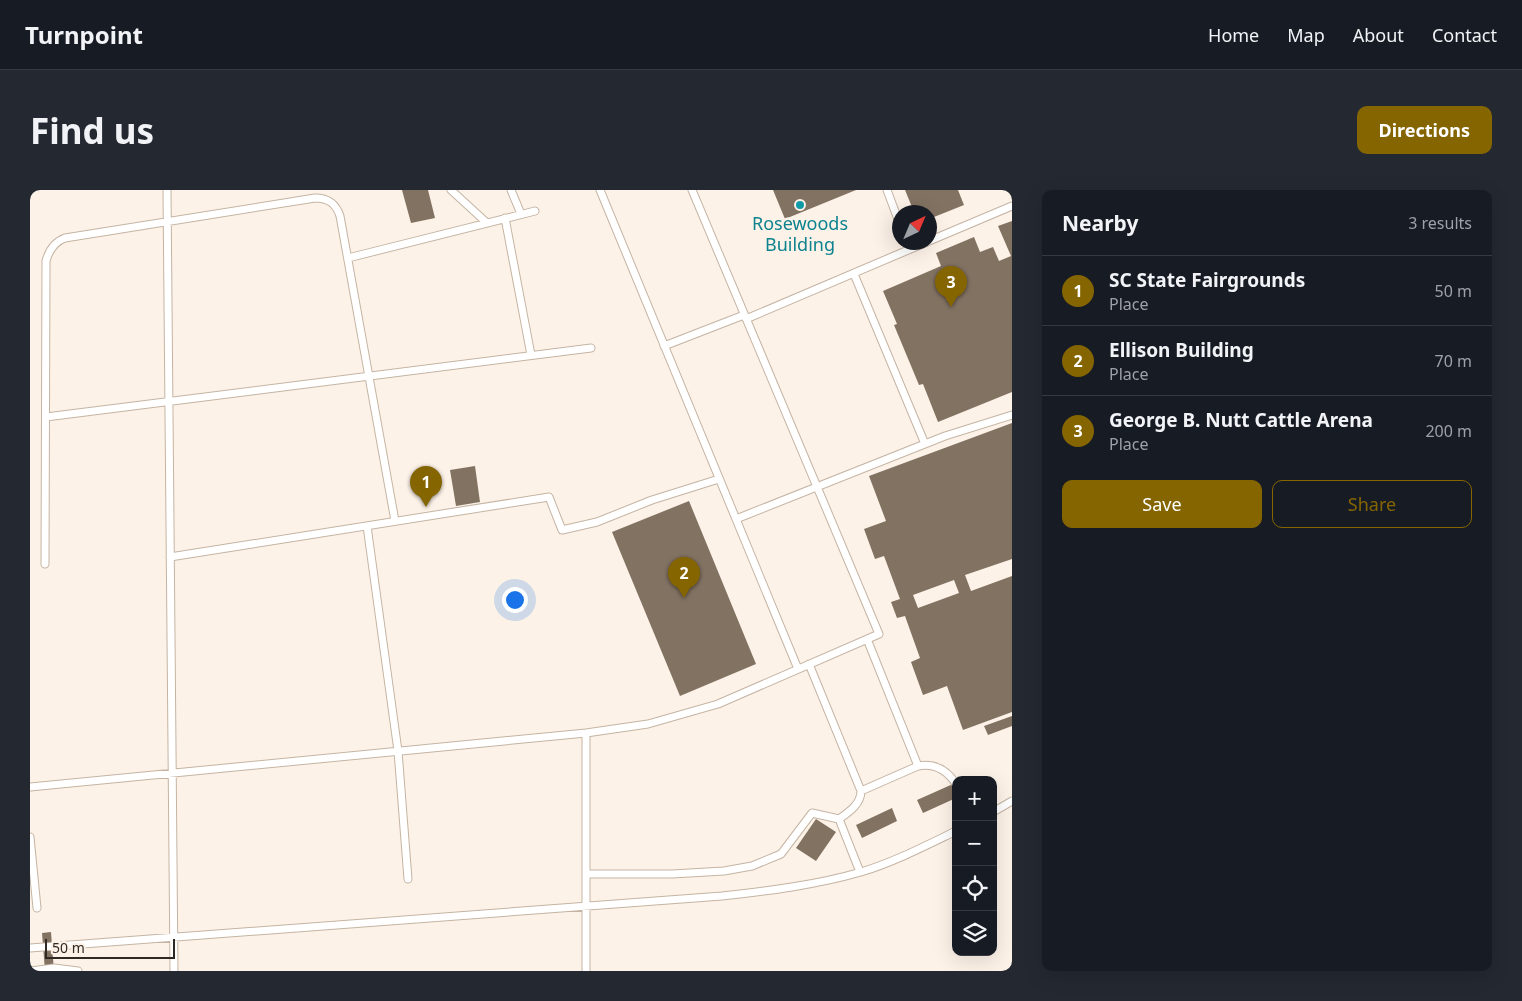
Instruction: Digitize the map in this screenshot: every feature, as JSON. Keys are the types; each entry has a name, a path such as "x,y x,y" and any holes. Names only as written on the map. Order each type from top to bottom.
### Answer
{"lane":[{"path":"167,190 174,971"},
{"path":"451,190 487,223"},
{"path":"511,190 520,214"},
{"path":"600,190 798,669"},
{"path":"30,787 586,733 648,724 718,704 879,634 692,190"},
{"path":"887,190 893,205"},
{"path":"45,564 46,261 51,248 65,238 322,198 332,202 338,211 396,521"},
{"path":"937,238 1012,206"},
{"path":"348,258 520,214 535,212"},
{"path":"505,218 531,355"},
{"path":"664,346 745,317 854,274 901,250"},
{"path":"854,274 925,444"},
{"path":"46,417 591,348"},
{"path":"736,519 925,444 1012,415"},
{"path":"170,556 549,497 562,530 597,522 652,500 719,479"},
{"path":"367,526 398,751 408,879"},
{"path":"867,639 918,766"},
{"path":"587,874 672,874 724,871 752,866 781,854 812,813 839,819 853,809 861,796 861,791 809,664"},
{"path":"586,733 586,971"},
{"path":"861,791 926,764 939,767 952,779"},
{"path":"997,810 1012,801"},
{"path":"839,819 860,872"},
{"path":"30,948 741,894 812,883 860,872 899,858 952,833"},
{"path":"30,836 37,908"},
{"path":"30,971 54,968 78,971"}],"building":[{"path":"402,190 428,190 435,218 411,223"},
{"name":"Rosewoods Building","path":"773,190 856,190 785,219"},
{"path":"905,190 958,190 964,205 937,216 937,205 911,205"},
{"path":"1012,221 1012,392 938,422 923,384 919,385 894,325 897,324 883,291 941,266 936,253 974,237 980,252 993,247 999,261 1011,256 998,226"},
{"path":"1012,423 1012,559 965,575 971,591 1012,576 1012,712 963,730 947,686 923,695 911,662 920,658 905,616 897,618 891,602 900,599 884,556 875,559 864,529 886,521 869,476","holes":["954,580 959,593 918,608 913,595"]},
{"path":"475,466 480,502 456,506 450,470"},
{"path":"689,501 756,664 680,696 612,532"},
{"path":"1012,716 1012,726 988,735 984,726"},
{"path":"952,784 952,800 923,813 917,800"},
{"path":"892,808 897,821 862,838 856,825"},
{"path":"816,819 836,832 816,861 796,848"},
{"path":"51,932 54,971 45,971 42,933"}],"place":[{"name":"Rosewoods Building","path":"800,205"},
{"name":"George B. Nutt Cattle Arena","path":"951,307"},
{"name":"SC State Fairgrounds","path":"426,507"},
{"name":"Ellison Building","path":"684,598"}]}
